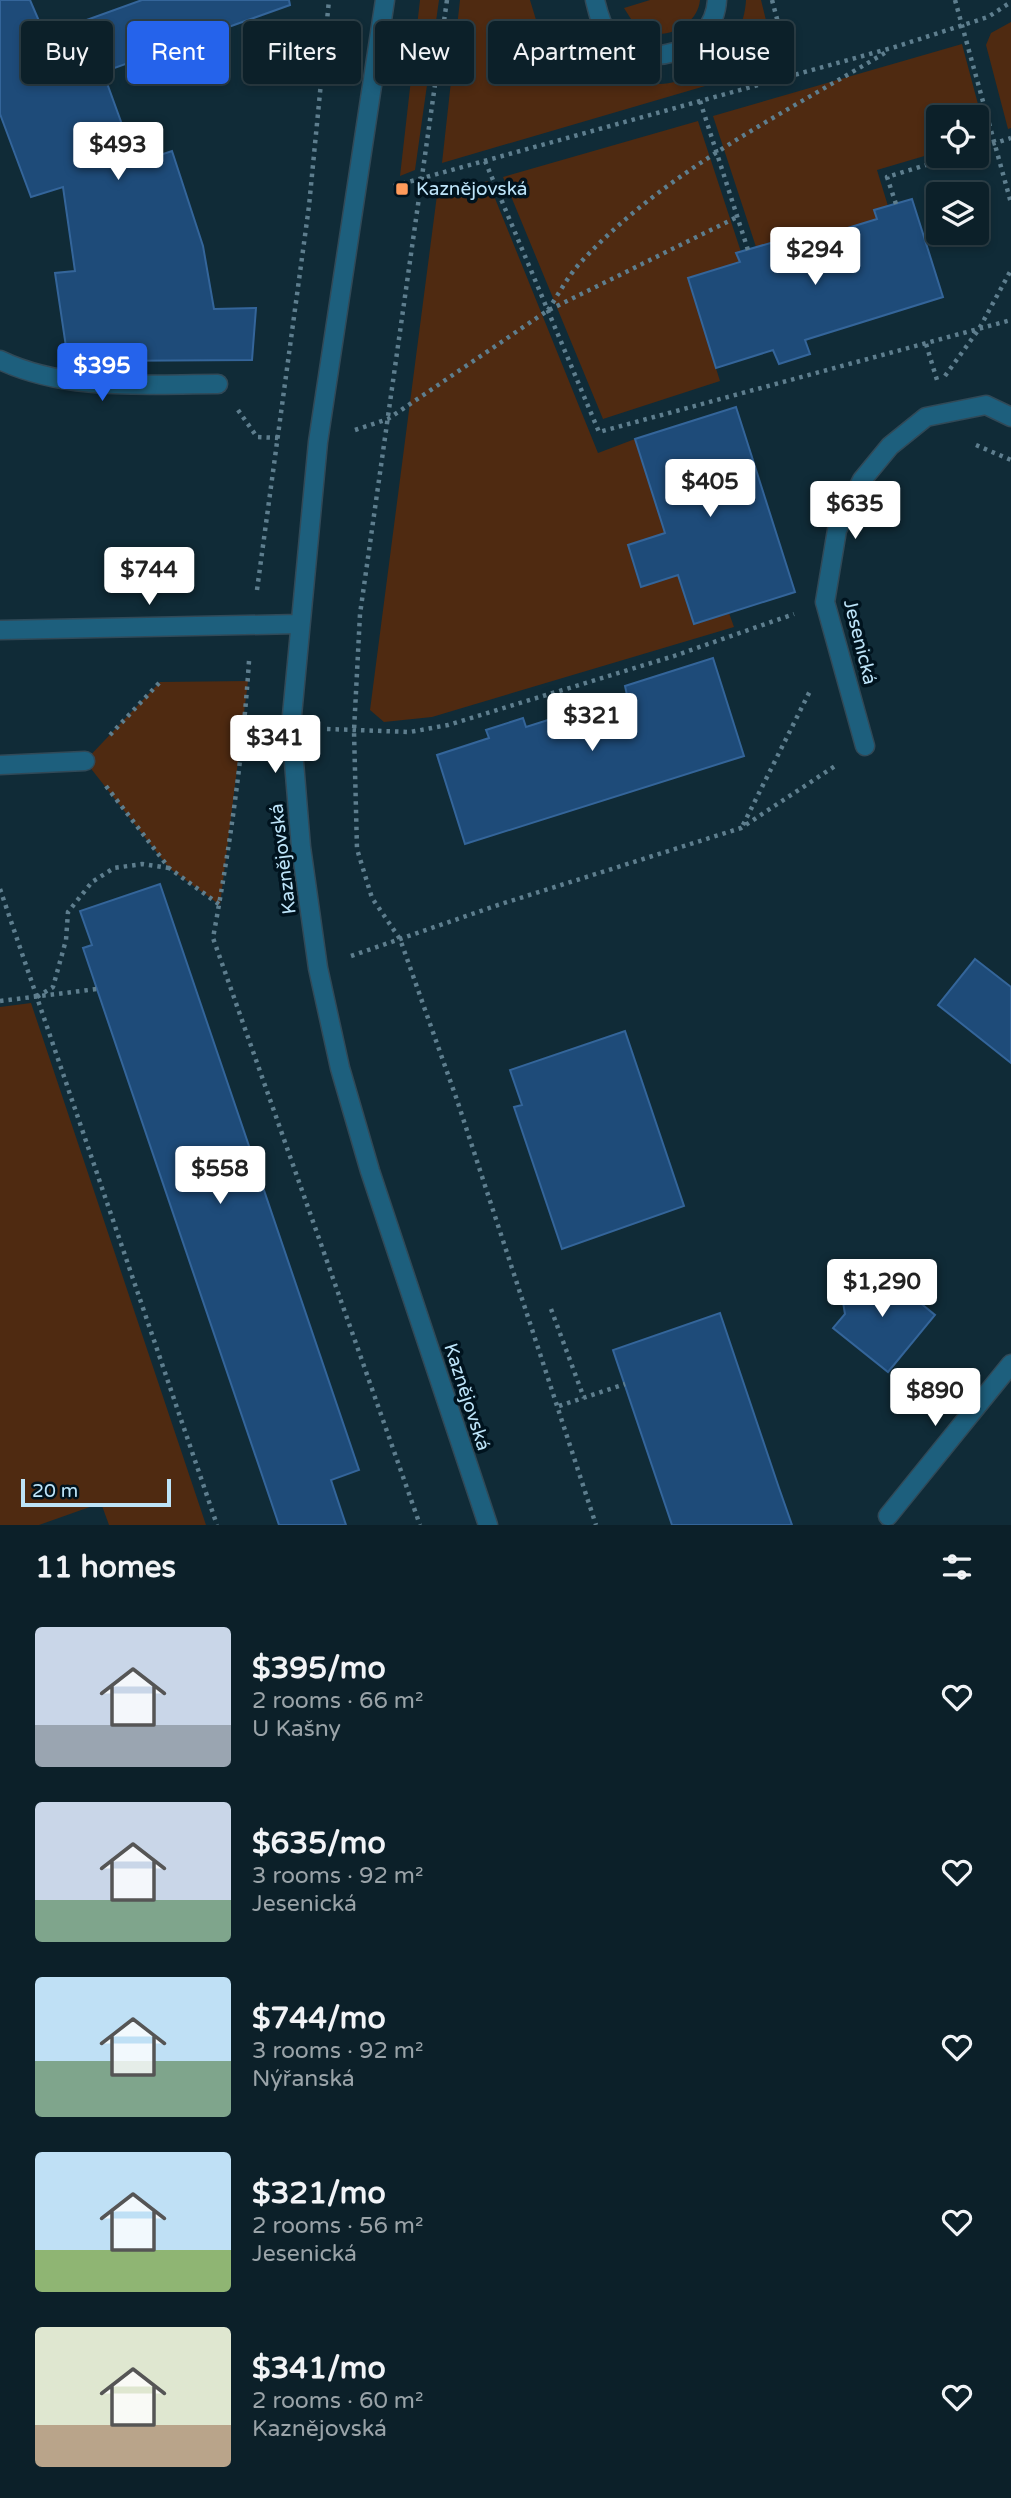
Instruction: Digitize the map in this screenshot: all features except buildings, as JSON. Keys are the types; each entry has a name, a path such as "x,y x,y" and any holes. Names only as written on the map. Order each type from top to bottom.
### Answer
{"street":[{"name":"Kaznějovská","path":"385,0 318,442 291,726 300,847 318,968 340,1068 370,1171 488,1525"},
{"path":"595,0 609,35 631,51 658,56 677,53 695,42 709,27 717,0"},
{"path":"0,360 37,374 84,382 218,384"},
{"name":"Jesenická","path":"865,746 825,602 837,530 862,480 890,446 926,417 986,405 1011,417"},
{"path":"0,630 299,624"},
{"path":"0,765 85,761"},
{"path":"888,1516 1011,1364"}],"path":[{"path":"447,0 360,614 354,731 357,849 372,898 400,939 559,1406 596,1525"},
{"path":"772,0 778,21"},
{"path":"955,0 995,143 1008,179 1011,204"},
{"path":"794,74 962,26 988,17 1011,2"},
{"path":"547,311 580,263 649,201 717,153 895,47"},
{"path":"356,196 760,84"},
{"path":"700,101 748,250"},
{"path":"989,145 1011,138"},
{"path":"485,161 600,432 1011,320"},
{"path":"896,204 887,177 926,165"},
{"path":"318,442 388,419 547,311 737,217"},
{"path":"938,384 979,329 1011,270"},
{"path":"257,437 278,438"},
{"path":"966,441 1011,460"},
{"path":"246,722 354,731 410,732 448,725 727,638 825,602"},
{"path":"741,828 836,638"},
{"path":"160,682 85,761 169,868 219,905"},
{"path":"318,968 741,828 865,746"},
{"path":"37,997 53,987 66,940 68,912 92,882 114,868 142,864 169,868"},
{"path":"0,889 217,1525"},
{"path":"0,1001 97,989"},
{"path":"551,1309 583,1398"},
{"path":"559,1406 625,1384"}],"shaded area":[{"path":"420,0 439,0 436,21 418,21"},
{"path":"460,0 530,0 536,21 488,21 488,84 660,84 674,81 674,84 712,84 442,163 451,84 474,84 474,21 458,21"},
{"path":"650,0 700,0 698,9 690,21 674,21 674,31 661,34 660,21 633,21 624,8"},
{"path":"746,0 761,0 766,21 742,21"},
{"path":"1011,22 1011,128 1008,129 986,45 991,33"},
{"path":"962,44 978,105 926,105 926,156 877,170 888,206 875,210 877,219 777,251 774,242 756,247 713,116"},
{"path":"410,84 427,84 415,170 400,176"},
{"path":"698,121 741,252 737,254 740,262 688,279 720,381 603,419 503,177"},
{"path":"488,181 598,453 635,439 665,533 628,545 641,587 678,575 694,624 729,613 734,627 432,717 384,722 370,710 437,195"},
{"path":"248,681 220,905 169,868 85,761 160,682"},
{"path":"31,1003 206,1525 109,1525 101,1503 39,1525 0,1525 0,1007"}],"place":[{"name":"Kaznějovská","path":"402,189"}]}
